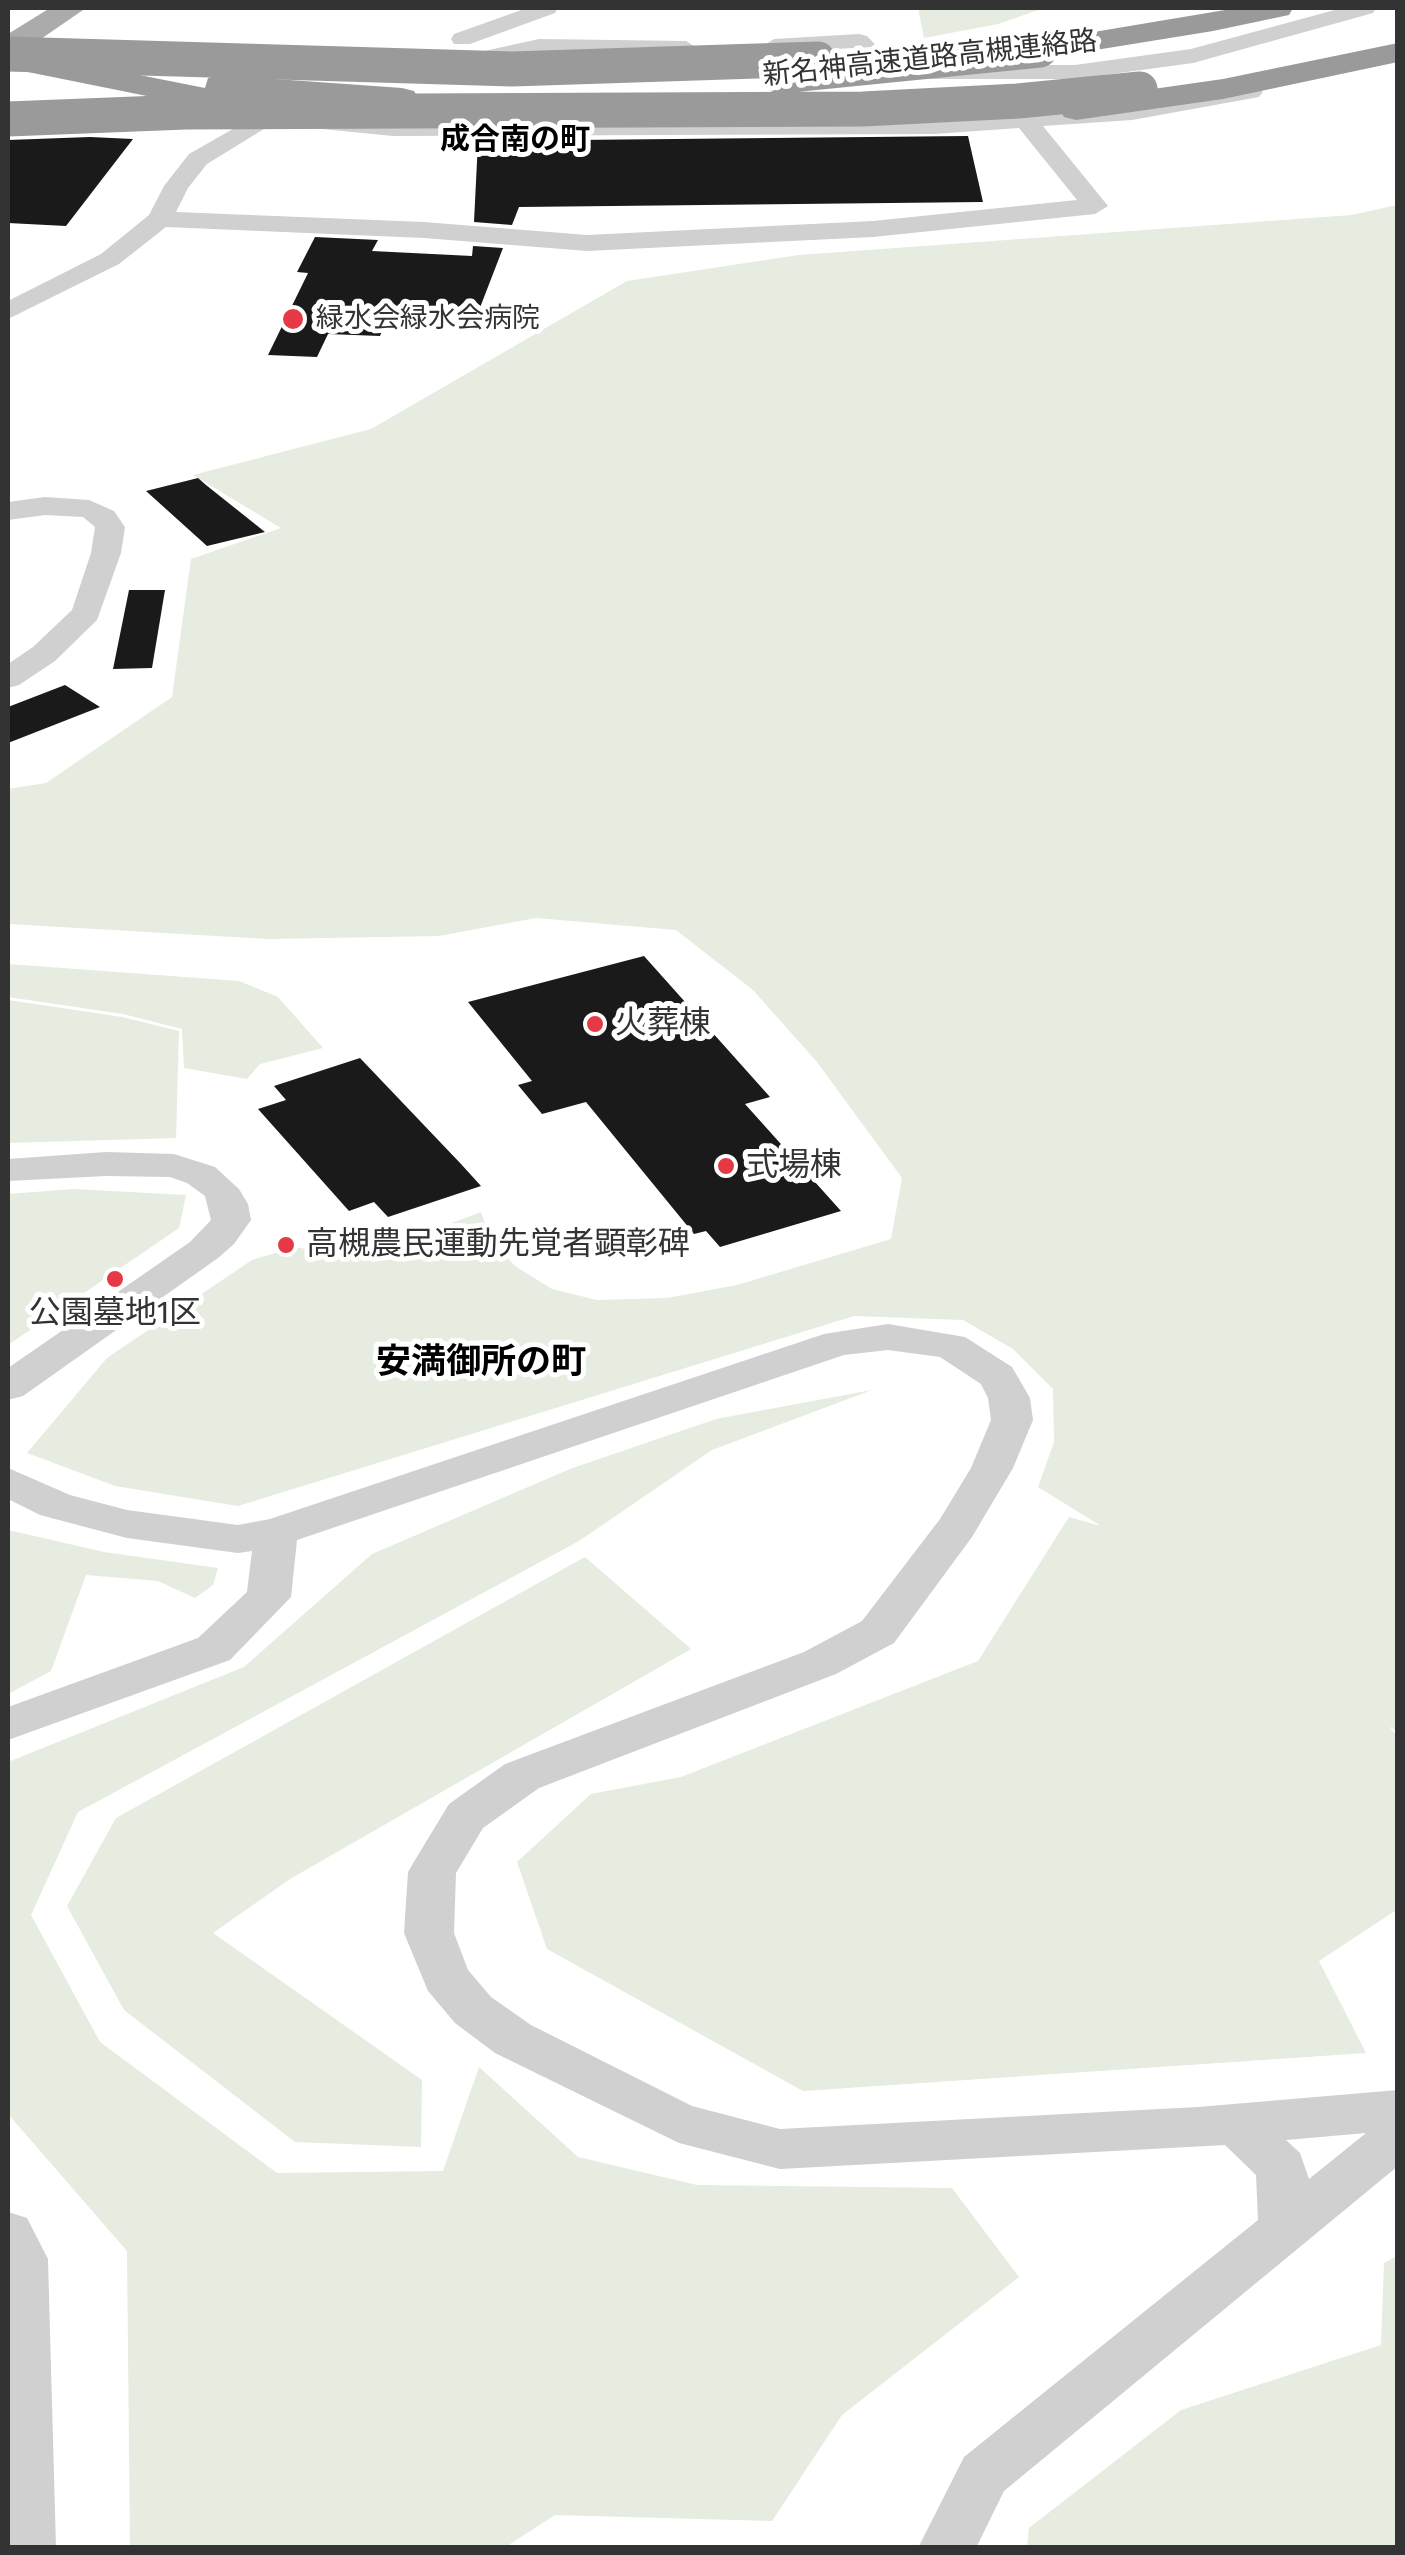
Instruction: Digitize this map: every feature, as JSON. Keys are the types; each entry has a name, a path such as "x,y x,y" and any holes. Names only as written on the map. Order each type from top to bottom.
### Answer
{"highway":[{"name":"新名神高速道路高槻連絡路","path":"8,52 512,68 792,61 1032,43 1206,8"},
{"name":"新名神高速道路高槻連絡路","path":"580,85 798,75 1213,22 1278,8"},
{"path":"8,52 249,107 415,121 897,120 1014,116 1162,100 1398,38"},
{"path":"8,119 245,111 863,108 1018,101 1140,89 1333,58 1398,52"},
{"path":"8,81 580,85"},
{"path":"8,99 580,85"}],"main road":[{"path":"8,52 72,8"}],"street":[{"path":"547,8 368,73 432,71 539,46 718,48 860,42 889,72 1075,72 1193,56 1365,8"},
{"path":"8,311 110,259 160,219 176,186 198,159 268,116 392,129 934,127 1027,122 1198,103 1398,62"},
{"path":"160,219 424,230 587,243 874,228 1095,206 1027,122"},
{"path":"44,506 68,474"},
{"path":"8,511 44,506 88,509 104,517 110,526 106,554 86,614 44,654 8,678"},
{"path":"8,1170 174,1166 201,1175 220,1189 229,1204 230,1220 204,1250 8,1387"},
{"path":"8,1482 55,1506 127,1524 238,1538 276,1532 838,1344 861,1338 919,1339 951,1346 998,1376 1009,1398 1012,1420 992,1468 957,1527 878,1632 820,1663 522,1776 466,1816 432,1872 429,1934 446,1978 474,2010 513,2039 679,2123 780,2149 1236,2124 1398,2110"},
{"path":"8,1724 214,1650 269,1597 276,1532"},
{"path":"1236,2124 1282,2168 1285,2228"},
{"path":"947,2548 984,2474 1398,2136"},
{"path":"8,2233 21,2259 27,2548"}],"shaded area":[{"path":"918,8 1044,8 998,24 924,38"},
{"path":"1397,205 1397,1732 1389,1726 1397,1736 1398,1909 1319,1961 1366,2053 803,2091 547,1949 517,1862 591,1794 681,1777 978,1661 1069,1517 1101,1526 1038,1487 1054,1442 1053,1389 1013,1349 963,1320 854,1316 238,1506 115,1486 27,1453 107,1358 252,1260 295,1247 358,1258 481,1212 490,1238 515,1266 552,1289 597,1300 667,1298 737,1285 891,1239 902,1178 817,1062 753,990 676,930 536,918 439,936 269,939 8,924 8,789 46,783 172,697 191,559 281,528 193,475 371,429 627,281 799,255 1352,215"},
{"path":"8,964 239,981 278,997 323,1048 260,1064 247,1079 184,1068 182,1029 123,1014 8,997"},
{"path":"8,1000 122,1017 179,1031 176,1138 8,1143"},
{"path":"74,1189 186,1195 179,1228 8,1345 8,1194"},
{"path":"872,1390 712,1450 579,1541 78,1812 31,1915 100,2042 277,2173 443,2171 479,2067 578,2157 697,2185 952,2188 1019,2277 842,2415 772,2521 555,2515 504,2548 130,2547 127,2251 8,2114 8,1762 244,1667 372,1554 570,1469 716,1419"},
{"path":"8,1530 104,1552 218,1568 213,1585 195,1598 158,1581 86,1575 51,1671 8,1694"},
{"path":"585,1557 691,1649 290,1879 213,1933 422,2080 421,2147 295,2142 124,2010 67,1906 116,1818"},
{"path":"1397,2256 1397,2547 1027,2547 1029,2528 1181,2410 1381,2345 1384,2263"}],"building":[{"path":"968,136 983,202 519,207 512,225 474,222 478,141"},
{"path":"133,139 66,226 8,223 8,140"},
{"path":"315,237 378,240 372,251 472,256 473,246 503,248 476,318 412,313 406,327 384,326 380,336 328,334 317,357 268,355 308,273 297,272"},
{"path":"198,478 265,532 207,546 146,491"},
{"path":"129,590 165,590 152,668 113,669"},
{"path":"65,685 100,707 8,743 8,707"},
{"path":"644,956 770,1097 745,1104 841,1211 720,1247 706,1231 694,1234 586,1102 542,1114 518,1085 532,1081 468,1002"},
{"path":"360,1058 481,1186 388,1217 374,1202 349,1211 258,1109 286,1100 274,1086"}],"place":[{"name":"緑水会緑水会病院","path":"293,319"},
{"name":"火葬棟","path":"595,1024"},
{"name":"式場棟","path":"726,1166"},
{"name":"高槻農民運動先覚者顕彰碑","path":"286,1245"},
{"name":"公園墓地1区","path":"115,1279"}],"district":[{"name":"成合南の町","path":"515,141"},
{"name":"安満御所の町","path":"481,1363"}]}
